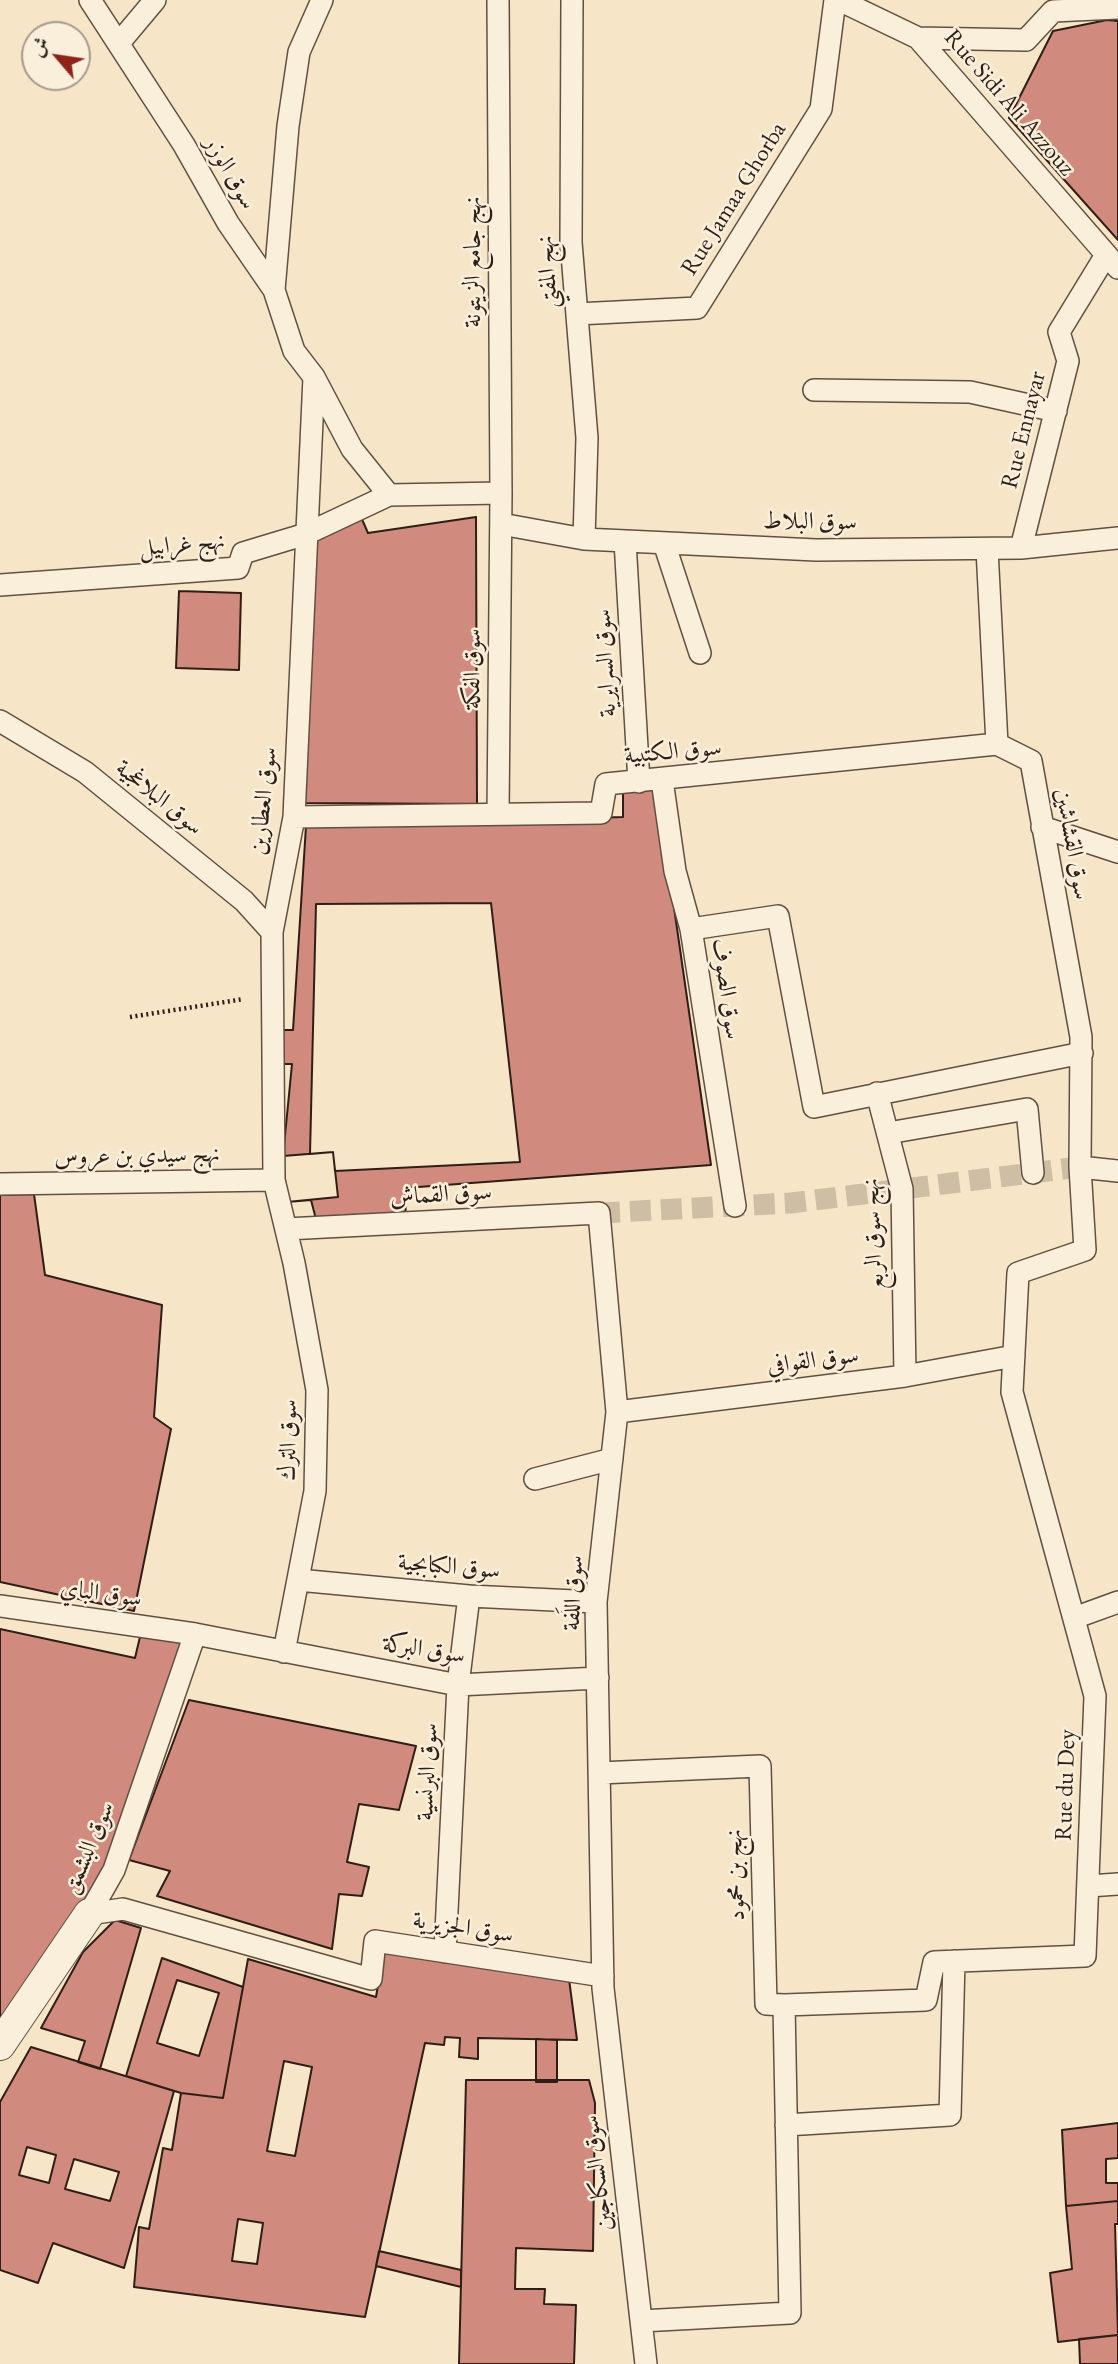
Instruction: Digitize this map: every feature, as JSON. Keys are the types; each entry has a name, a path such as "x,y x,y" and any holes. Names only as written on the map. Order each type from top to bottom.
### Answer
{"street":[{"name":"سوق الوزر","path":"90,0 184,145 228,223 274,290 294,351 314,377"},
{"path":"119,43 155,0"},
{"path":"274,290 288,126 299,52 321,0"},
{"name":"نهج جامع الزيتونة","path":"498,0 501,524"},
{"name":"نهج المفتي","path":"572,0 571,243 587,438 584,539"},
{"name":"Rue Jamaa Ghorba","path":"577,314 697,308 821,109 837,0"},
{"name":"Rue Sidi Ali Azzouz","path":"837,0 918,38 1112,261"},
{"path":"918,38 1026,40 1053,11 1118,8"},
{"name":"Rue Ennayar","path":"1021,548 1068,361 1059,332 1112,261"},
{"path":"314,377 352,449 389,495"},
{"name":"سوق العطارين","path":"286,1229 274,1180 272,932 293,817 314,377"},
{"path":"814,390 970,392 1056,411"},
{"name":"نهج غرابيل","path":"0,585 239,568 243,553 306,534 389,495 502,493"},
{"name":"سوق البلاط","path":"501,524 584,539 816,550 1021,548 1118,538"},
{"name":"سوق الفكة","path":"498,814 501,524"},
{"name":"سوق السرايرية","path":"625,541 639,782"},
{"path":"664,543 700,653"},
{"path":"987,549 997,744"},
{"path":"0,721 0,734"},
{"name":"سوق البلاغجية","path":"0,721 85,772 244,901 272,932"},
{"name":"سوق الكتبية","path":"293,817 601,813 606,784 997,744"},
{"name":"سوق القشاشين","path":"997,744 1031,761 1082,1053 1080,1167 1085,1250 1018,1273 1014,1356"},
{"name":"سوق الصوف","path":"662,780 675,871 691,929 735,1206"},
{"path":"1042,827 1118,852"},
{"path":"691,929 778,916 814,1107 1082,1053"},
{"name":"نهج سوق الربع","path":"877,1093 902,1189 905,1376"},
{"path":"888,1133 1027,1109 1033,1173"},
{"path":"1080,1167 1118,1171"},
{"name":"نهج سيدي بن عروس","path":"0,1184 274,1180"},
{"name":"سوق القماش","path":"286,1229 599,1213"},
{"name":"سوق اللَفة","path":"599,1213 617,1412 596,1602 603,1976"},
{"name":"سوق الترك","path":"284,1653 315,1491 317,1390 286,1229"},
{"name":"سوق القوافي","path":"617,1412 905,1376 1014,1356"},
{"name":"Rue du Dey","path":"954,1961 1085,1956 1096,1696 1012,1392 1014,1356"},
{"path":"534,1479 612,1460"},
{"name":"سوق الكبابجية","path":"298,1580 469,1596 596,1602"},
{"name":"سوق البرنسية","path":"445,1952 458,1685 469,1596"},
{"path":"1074,1618 1118,1602"},
{"name":"سوق الباي","path":"0,1606 195,1634"},
{"path":"195,1634 284,1653"},
{"name":"سوق البشمق","path":"89,1914 114,1870 195,1634"},
{"name":"سوق البركة","path":"284,1653 458,1685 598,1678"},
{"name":"نهج بن محمود","path":"599,1773 760,1766 766,2004 783,2005"},
{"path":"1089,1886 1118,1884"},
{"name":"سوق البشمق","path":"89,1914 123,1909 349,1972"},
{"path":"0,2045 89,1914"},
{"name":"سوق الجزيرية","path":"349,1972 371,1979 375,1941 603,1976"},
{"path":"641,2321 790,2313 783,2005 926,2000 934,1962 954,1961 950,2115 786,2125"},
{"name":"سوق السكاجين","path":"603,1976 646,2364"}],"path":[{"path":"130,1017 272,995"}],"building":[{"path":"1107,20 1118,21 1118,240 1009,118 1053,31"},
{"path":"361,517 368,533 476,517 477,804 301,803 313,539"},
{"path":"179,591 241,593 239,670 176,668"},
{"path":"657,789 711,1165 405,1188 406,1223 318,1227 311,1200 287,1202 283,1156 292,1064 273,1064 273,1030 293,1030 306,826 623,817 623,791","holes":["491,903 520,1162 335,1171 333,1152 310,1154 316,904"]},
{"path":"333,1152 338,1197 287,1202 283,1156"},
{"path":"34,1194 45,1275 162,1305 154,1417 171,1429 134,1611 0,1582 0,1195"},
{"path":"143,1624 184,1638 105,1870 0,2049 0,1629 135,1658"},
{"path":"189,1700 416,1746 399,1810 359,1804 347,1862 369,1867 362,1896 339,1894 332,1949 157,1896 170,1871 129,1860"},
{"path":"115,1920 141,1928 100,2069 78,2062 85,2041 41,2028 83,1952"},
{"path":"384,1948 569,1979 577,2040 478,2038 478,2059 459,2057 460,2038 445,2037 444,2045 425,2043 365,2317 134,2287 139,2227 149,2229 163,2148 172,2150 181,2093 223,2098 248,1959 376,1997","holes":["284,2061 312,2067 295,2156 267,2151","238,2219 263,2223 257,2264 232,2261"]},
{"path":"162,1958 243,1987 223,2098 181,2093 126,2076","holes":["177,1980 219,1993 199,2056 157,2043"]},
{"path":"536,2039 557,2040 557,2082 536,2082"},
{"path":"31,2047 174,2091 124,2268 53,2243 38,2283 0,2270 0,2102","holes":["27,2147 56,2155 49,2183 19,2175","74,2159 119,2172 110,2201 65,2189"]},
{"path":"466,2080 589,2080 595,2103 593,2251 516,2248 515,2289 545,2289 544,2304 576,2305 574,2364 459,2364"},
{"path":"1118,2123 1118,2158 1106,2159 1106,2183 1118,2183 1118,2201 1066,2206 1062,2130"},
{"path":"1118,2201 1118,2224 1115,2224 1118,2335 1058,2342 1050,2273 1072,2269 1066,2206"},
{"path":"379,2251 461,2270 461,2287 376,2266"},
{"path":"1118,2335 1118,2364 1080,2364 1079,2339"}],"tunnel":[{"path":"599,1213 791,1203 1080,1167"}]}
